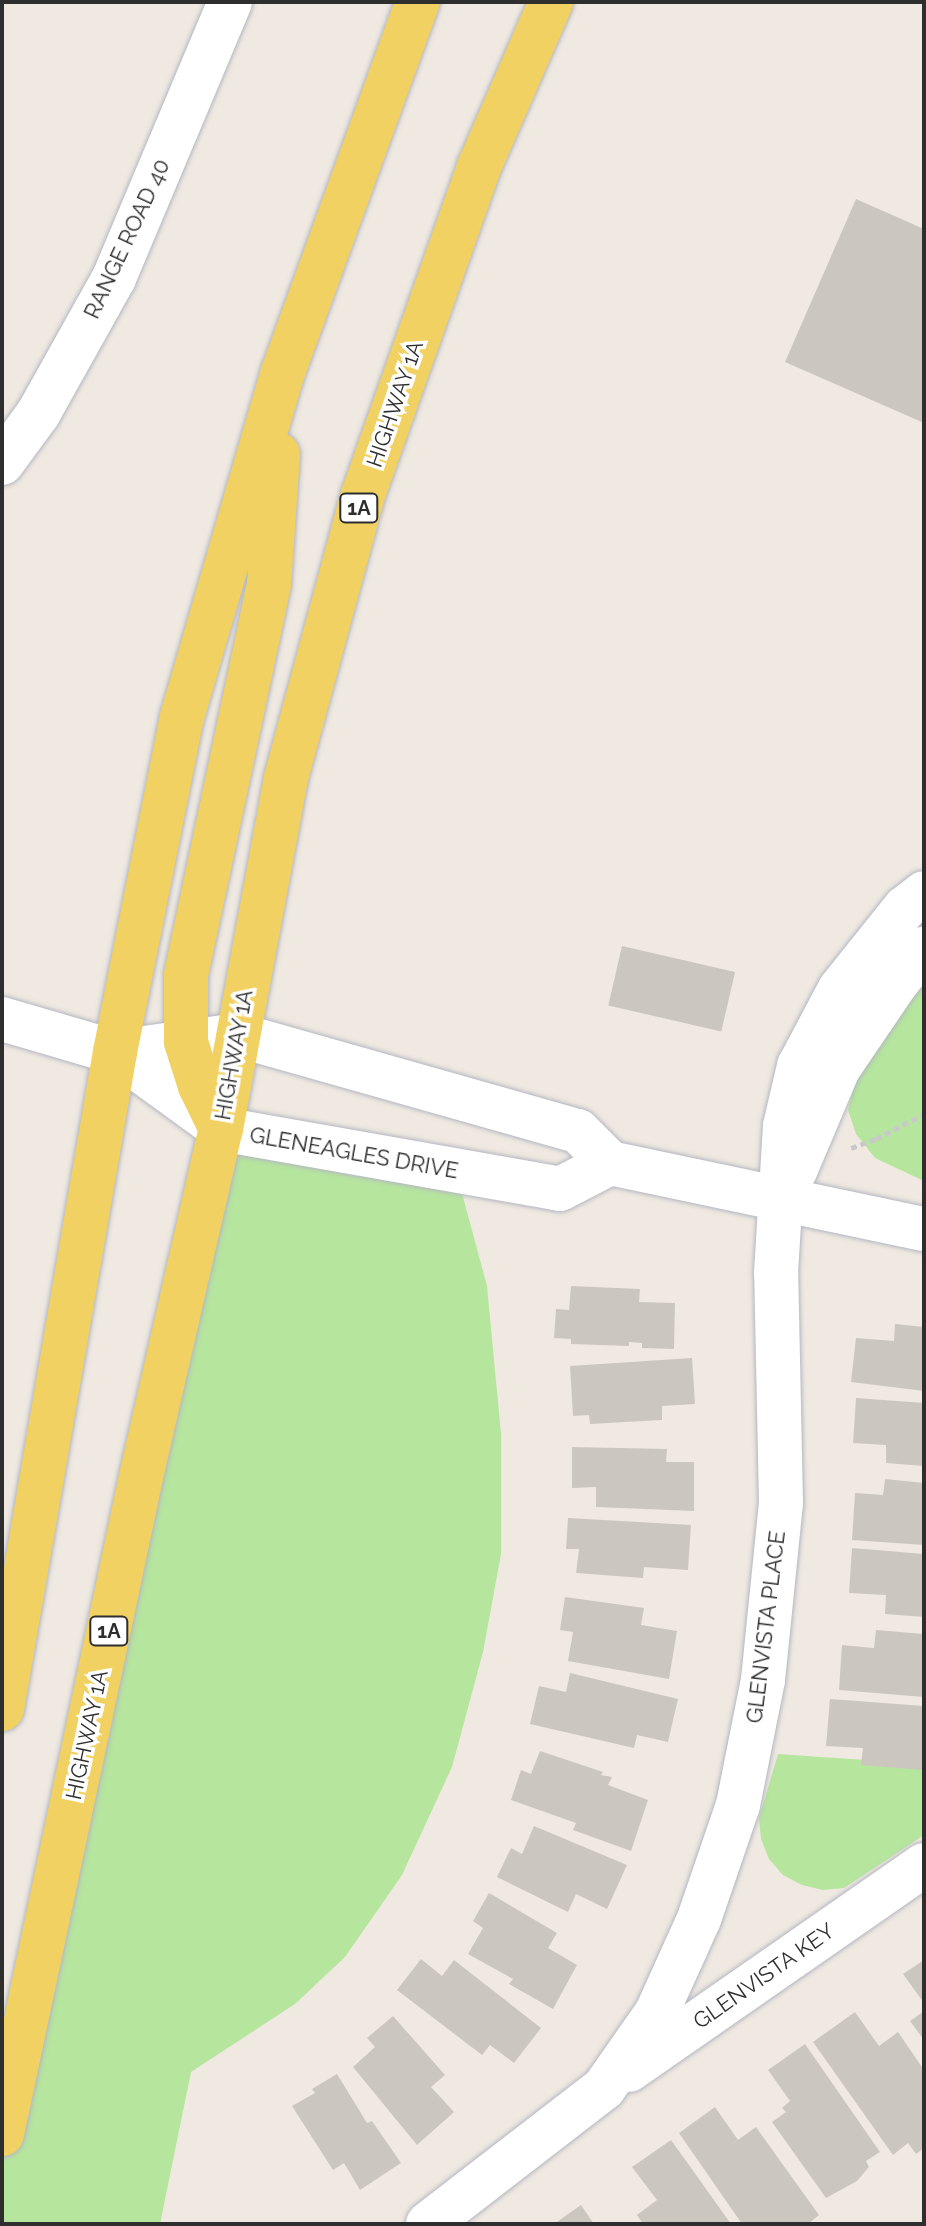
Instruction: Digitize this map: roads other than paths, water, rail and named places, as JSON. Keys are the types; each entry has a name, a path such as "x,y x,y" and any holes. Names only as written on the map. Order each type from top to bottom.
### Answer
{"main road":[{"path":"2,1709 115,1052 182,717 283,372 418,2"},
{"name":"HIGHWAY 1A","path":"2,2134 141,1477 221,1129 286,778 363,495 479,167 551,2"},
{"path":"221,1129 200,1086 186,1042 186,975 269,584 283,372"}],"street":[{"name":"RANGE ROAD 40","path":"2,463 38,414 114,278 230,2"},
{"name":"GLENVISTA PLACE","path":"428,2224 604,2088 657,2012 699,1919 738,1805 760,1695 781,1503 776,1273 785,1126 799,1066 840,989 905,908 924,893"},
{"path":"782,1199 838,1069 897,982 924,949"},
{"name":"GLENEAGLES DRIVE","path":"2,1019 115,1052 221,1129 560,1189 610,1163 578,1131 238,1035 115,1052"},
{"path":"610,1163 924,1229"},
{"name":"GLENVISTA KEY","path":"604,2088 924,1865"}]}
